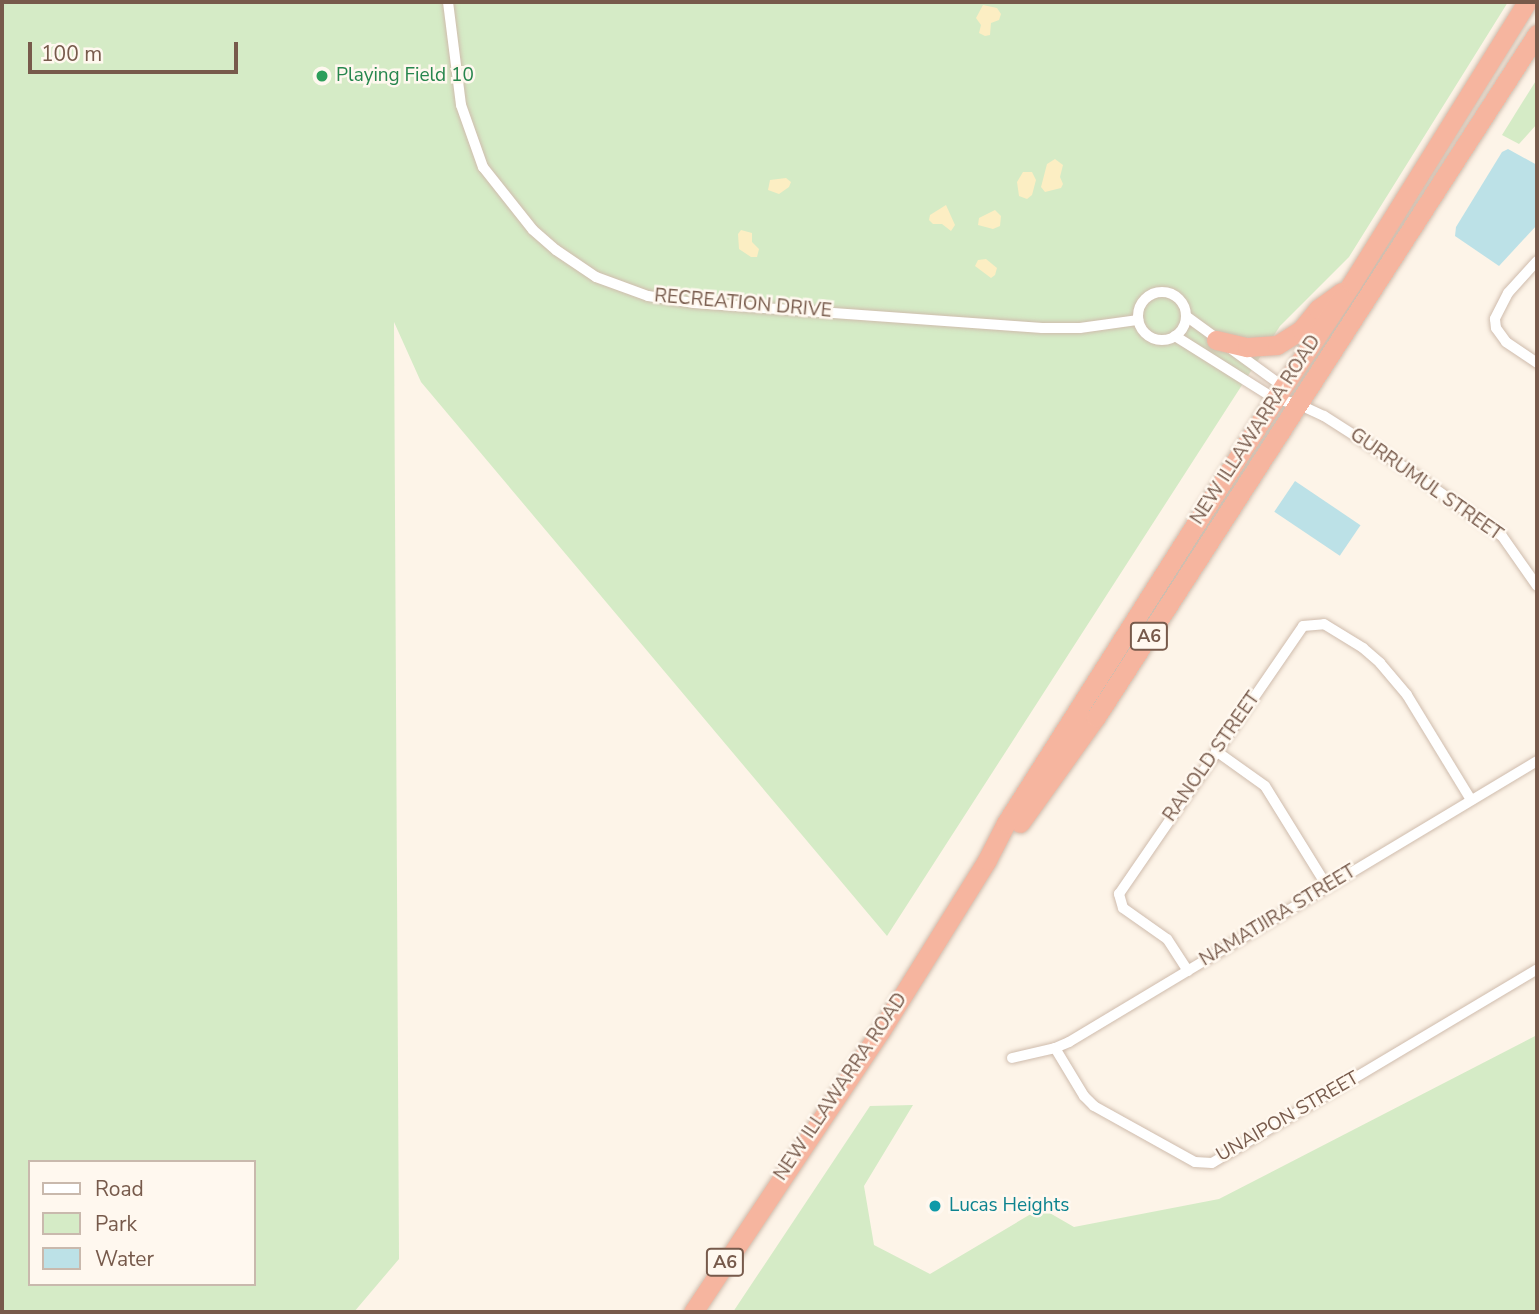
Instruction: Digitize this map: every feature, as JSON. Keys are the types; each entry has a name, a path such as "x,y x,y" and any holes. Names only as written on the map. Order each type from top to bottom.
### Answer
{"highway":[{"name":"NEW ILLAWARRA ROAD","path":"693,1312 880,1032 987,860 1006,823 1279,392 1352,283 1527,2"},
{"name":"NEW ILLAWARRA ROAD","path":"987,860 1015,831 1096,718 1537,34"},
{"path":"1216,340 1247,347 1277,345 1301,330 1318,309 1352,283"}],"street":[{"name":"RECREATION DRIVE","path":"447,2 461,105 484,167 533,230 556,250 596,277 648,296 695,303 1042,328 1080,328 1138,320"},
{"path":"1537,261 1497,310 1496,328 1506,342 1537,363"},
{"path":"1186,316 1183,327 1175,336 1162,340 1150,336 1138,320 1144,299 1157,292 1178,297 1186,316 1279,392"},
{"path":"1175,336 1298,404"},
{"name":"GURRUMUL STREET","path":"1298,404 1324,416 1407,469 1502,536 1537,586"},
{"name":"RANOLD STREET","path":"1188,971 1167,939 1127,913 1120,902 1122,886 1297,632 1317,623 1330,627 1363,648 1395,678 1471,800"},
{"path":"1216,751 1265,786 1327,886"},
{"name":"NAMATJIRA STREET","path":"1012,1058 1055,1048 1537,761"},
{"name":"UNAIPON STREET","path":"1055,1048 1084,1096 1094,1106 1195,1162 1212,1163 1537,969"}],"green space":[{"path":"2,2 1508,2 1349,257 1280,326 887,936 421,382 394,322 399,1259 354,1312 2,1312"},
{"path":"1537,79 1537,124 1519,144 1502,135"},
{"path":"1537,1035 1537,1312 733,1312 870,1106 913,1105 864,1186 874,1245 930,1274 1041,1208 1074,1227 1219,1199"}],"sand":[{"path":"983,5 997,8 1001,14 999,20 991,23 990,35 985,36 979,33 981,25 976,18"},
{"path":"1055,159 1063,165 1060,177 1063,184 1061,188 1045,192 1041,187 1047,164"},
{"path":"1023,172 1032,172 1036,180 1032,195 1027,199 1019,196 1017,182"},
{"path":"786,178 791,182 789,187 779,194 768,190 770,180"},
{"path":"946,205 955,225 951,231 942,224 933,224 929,220 930,215"},
{"path":"995,210 1001,216 1000,226 993,229 978,225 979,218"},
{"path":"741,230 752,233 752,242 759,249 757,257 751,257 739,249 738,234"},
{"path":"986,259 997,268 991,278 975,266 978,260"}],"water":[{"path":"1508,149 1537,165 1537,225 1499,266 1455,236 1456,227 1502,152"},
{"path":"1295,481 1360,525 1340,556 1274,512"}],"place":[{"name":"Playing Field 10","path":"322,76"},
{"name":"Lucas Heights","path":"935,1206"}]}
